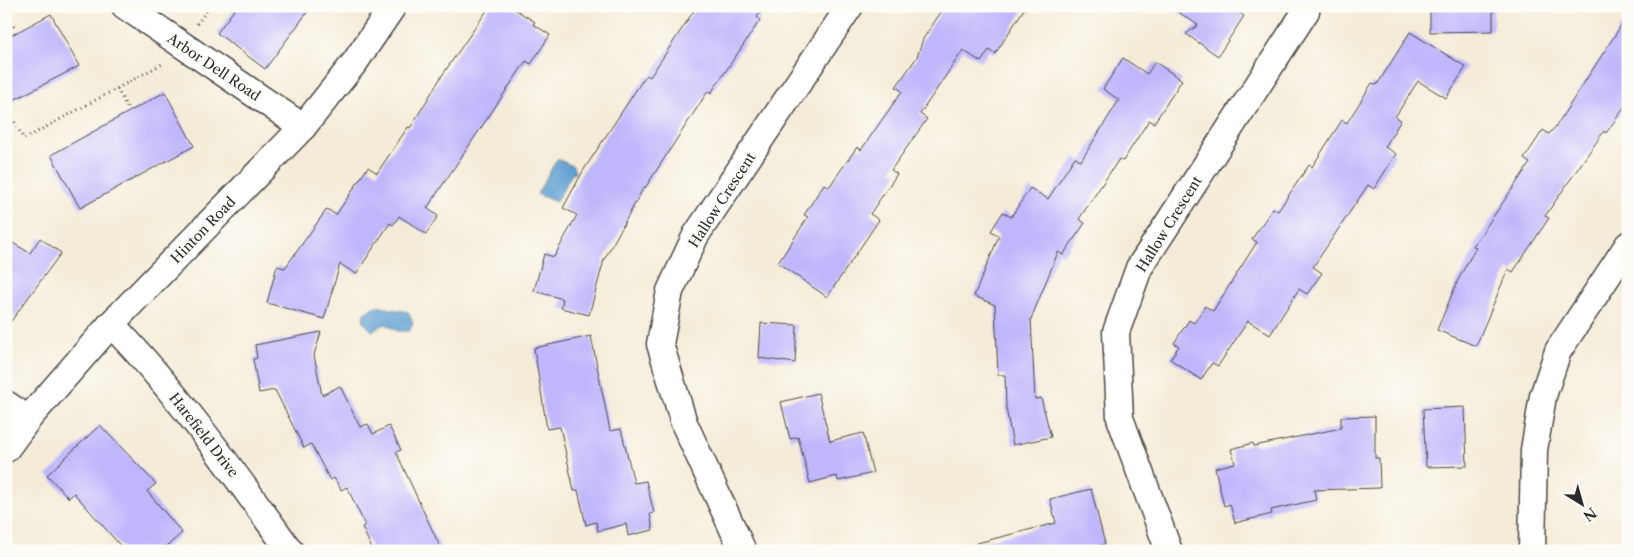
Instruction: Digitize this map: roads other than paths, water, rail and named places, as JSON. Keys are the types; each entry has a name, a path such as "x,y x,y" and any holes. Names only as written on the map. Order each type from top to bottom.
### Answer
{"street":[{"name":"Arbor Dell Road","path":"125,6 303,127"},
{"name":"Hinton Road","path":"6,449 28,419 111,324 303,127 355,62 393,6"},
{"name":"Hallow Crescent","path":"743,551 684,423 660,344 670,291 696,236 850,6"},
{"name":"Hallow Crescent","path":"1169,551 1120,418 1116,332 1139,268 1306,11 1307,6"},
{"path":"1532,551 1534,450 1543,396 1558,351 1628,245"},
{"name":"Harefield Drive","path":"111,324 142,355 194,421 290,551"},
{"path":"6,404 28,419"}],"water":[{"path":"557,159 573,166 575,173 572,174 556,202 537,194"},
{"path":"376,306 408,312 413,323 409,331 398,331 385,324 372,331 363,322 364,313"}]}
